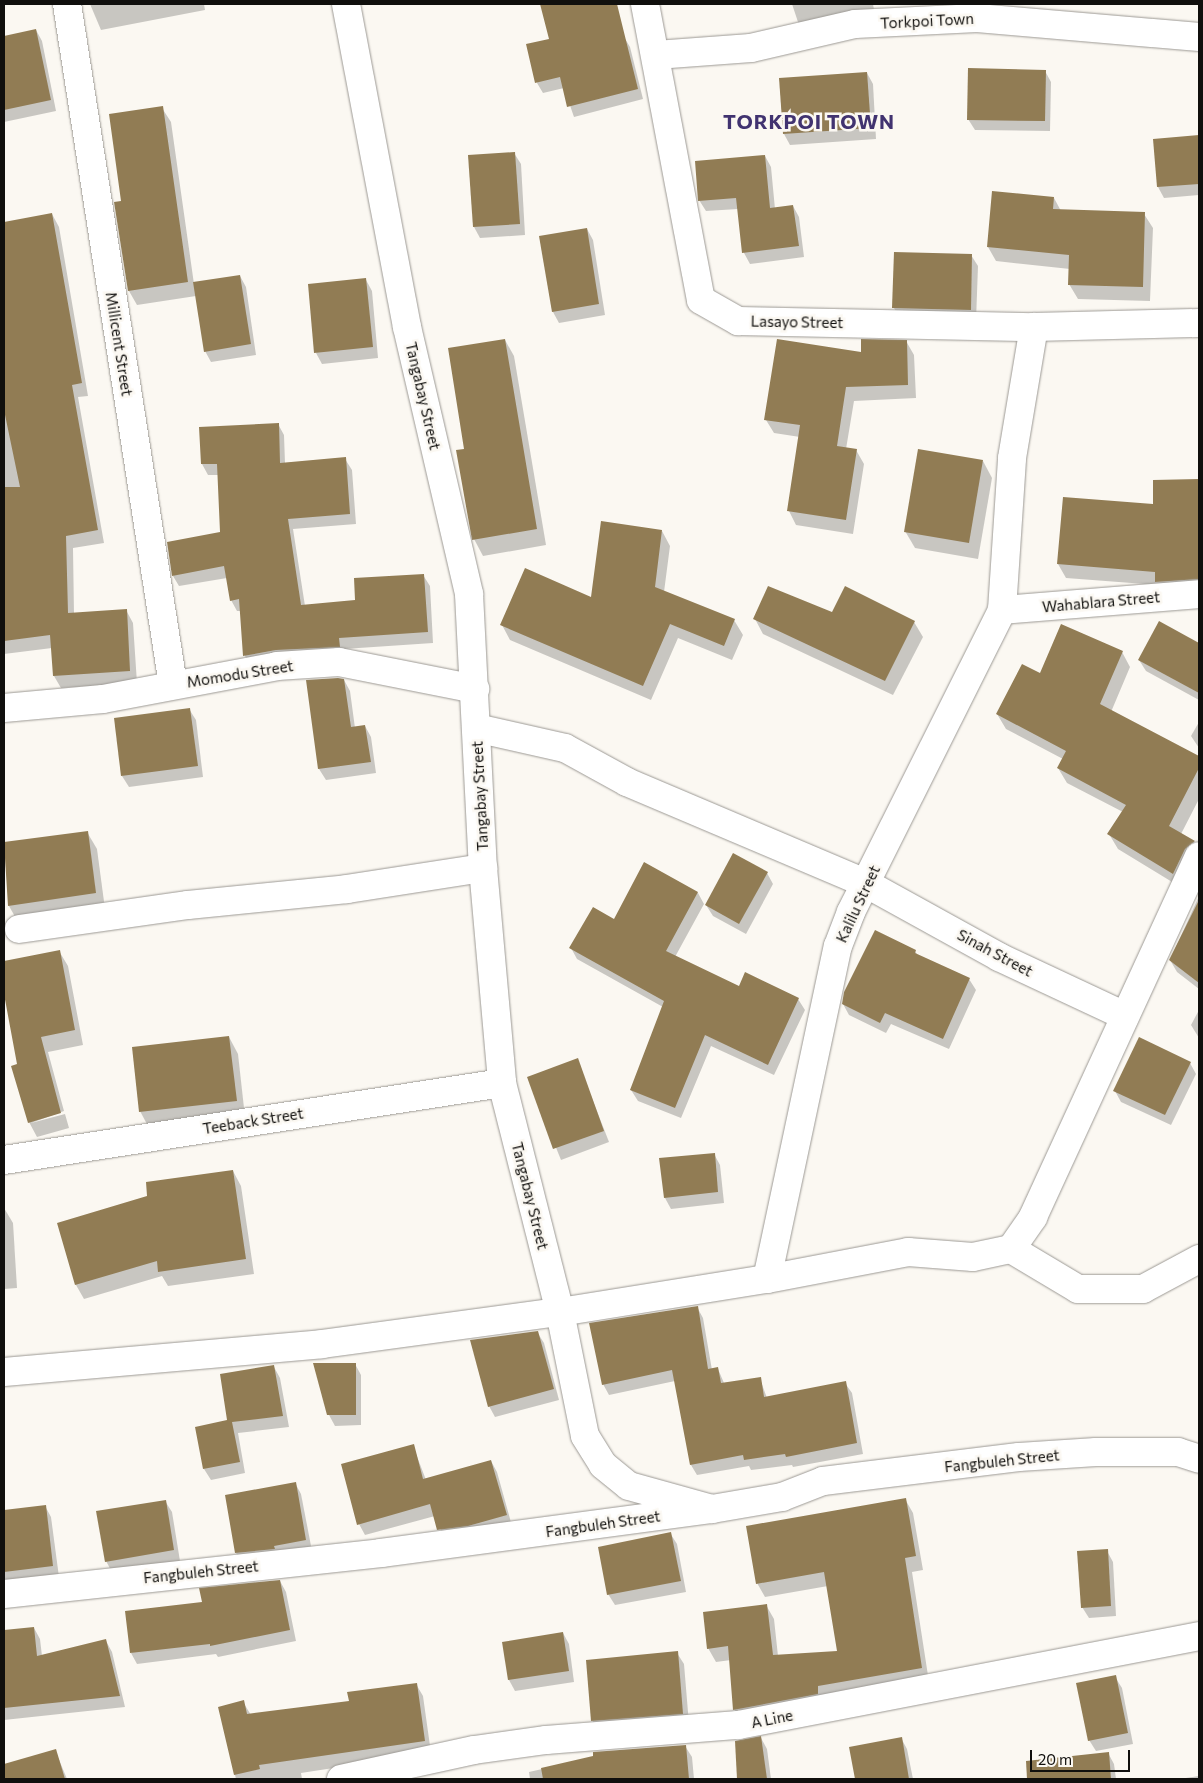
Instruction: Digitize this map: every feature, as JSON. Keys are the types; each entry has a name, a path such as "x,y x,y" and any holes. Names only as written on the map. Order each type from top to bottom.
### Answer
{"street":[{"name":"Millicent Street","path":"66,4 173,685"},
{"name":"Tangabay Street","path":"346,4 407,327 469,594 483,868 502,1083 560,1312 585,1436 603,1465 630,1486 712,1509"},
{"name":"Lasayo Street","path":"645,4 701,300 738,320 1034,327 1199,322"},
{"name":"Torkpoi Town","path":"656,55 751,48 855,24 977,18 1199,37"},
{"path":"1002,610 1012,458 1034,327"},
{"name":"Wahablara Street","path":"1002,610 1199,594"},
{"name":"Kalilu Street","path":"767,1279 838,946 1002,610"},
{"name":"Momodu Street","path":"4,708 103,699 277,666 339,662 475,689"},
{"name":"Sinah Street","path":"476,728 565,748 627,782 867,884 999,957 1125,1016"},
{"path":"1011,1249 1033,1217 1199,856"},
{"path":"19,929 188,905 348,889 483,868"},
{"name":"Teeback Street","path":"4,1160 502,1083"},
{"path":"4,1372 322,1344 560,1312 767,1279 908,1252 973,1257 1011,1249 1078,1289 1143,1289 1199,1259"},
{"name":"Fangbuleh Street","path":"4,1594 381,1553 712,1509 782,1497 823,1481 1019,1457 1096,1452 1178,1452 1199,1459"},
{"name":"A Line","path":"341,1779 474,1750 546,1740 738,1725 1199,1636"}],"building":[{"path":"540,4 617,4 638,89 567,107 560,77 535,83 526,44 549,39"},
{"path":"36,29 51,100 4,110 4,36"},
{"path":"968,68 1046,70 1045,121 967,120"},
{"path":"867,72 871,128 783,134 779,78"},
{"path":"163,106 188,282 128,291 114,202 121,201 109,114"},
{"path":"1199,135 1199,184 1157,187 1153,139"},
{"path":"515,152 520,224 473,227 468,155"},
{"path":"765,155 770,208 793,205 799,246 742,253 736,198 698,201 695,161"},
{"path":"992,191 1054,197 1053,209 1145,212 1143,287 1068,285 1069,255 987,247"},
{"path":"52,213 82,383 72,385 98,530 66,536 68,613 127,609 130,671 53,676 50,635 4,641 4,487 20,487 4,410 4,222"},
{"path":"587,228 599,304 552,312 539,236"},
{"path":"894,252 972,254 971,310 892,308"},
{"path":"240,275 251,344 204,352 193,282"},
{"path":"366,278 373,347 314,353 308,284"},
{"path":"505,339 537,529 472,540 456,450 464,449 448,348"},
{"path":"777,339 861,352 861,339 907,340 908,385 846,387 837,446 857,449 846,520 787,511 800,425 764,420"},
{"path":"279,423 280,463 346,457 350,514 288,519 301,605 355,600 354,578 424,574 428,632 339,638 340,647 276,650 243,656 239,599 230,601 224,566 172,576 167,542 220,532 217,464 201,464 199,427"},
{"path":"918,449 983,460 969,543 904,532"},
{"path":"1199,479 1199,579 1155,582 1155,572 1057,564 1063,497 1153,504 1153,480"},
{"path":"601,521 662,530 655,587 735,619 724,646 670,624 643,686 500,625 525,568 591,597"},
{"path":"768,586 832,612 845,586 915,621 885,681 753,619"},
{"path":"1159,621 1199,643 1199,693 1138,660"},
{"path":"1061,624 1123,651 1100,704 1199,756 1199,768 1169,826 1195,841 1185,849 1173,874 1107,834 1126,805 1057,768 1066,751 996,714 1022,664 1040,673"},
{"path":"344,679 351,727 365,725 371,762 318,769 306,680"},
{"path":"190,708 198,766 121,776 114,718"},
{"path":"88,831 96,893 8,906 4,842"},
{"path":"733,853 768,872 739,924 705,905"},
{"path":"644,862 698,892 666,951 739,986 745,972 799,998 768,1065 705,1035 675,1108 630,1090 664,1001 569,948 593,907 614,919"},
{"path":"1199,900 1199,983 1169,960"},
{"path":"875,930 916,950 915,953 970,978 943,1039 885,1013 880,1023 842,1004 844,992"},
{"path":"60,950 75,1030 41,1037 61,1113 28,1123 11,1066 17,1064 4,994 4,961"},
{"path":"229,1036 237,1101 139,1112 132,1047"},
{"path":"1139,1037 1191,1062 1165,1115 1113,1091"},
{"path":"578,1058 604,1131 553,1149 527,1077"},
{"path":"715,1153 718,1192 664,1198 659,1158"},
{"path":"233,1170 246,1259 158,1272 157,1261 75,1285 57,1223 147,1196 146,1182"},
{"path":"698,1306 708,1369 718,1367 721,1383 761,1377 764,1397 846,1381 857,1443 786,1457 785,1454 744,1460 743,1455 690,1465 672,1370 602,1385 589,1323"},
{"path":"538,1331 554,1389 488,1407 470,1340"},
{"path":"313,1363 356,1363 356,1415 327,1415"},
{"path":"274,1365 283,1416 232,1422 240,1462 203,1469 195,1427 227,1420 220,1374"},
{"path":"414,1444 423,1479 491,1460 507,1515 468,1526 437,1530 430,1504 357,1525 341,1464"},
{"path":"296,1482 306,1540 274,1546 275,1549 235,1553 225,1495"},
{"path":"906,1498 916,1556 905,1558 922,1668 818,1686 818,1694 733,1710 728,1646 707,1649 703,1612 767,1604 773,1655 837,1651 824,1572 756,1584 746,1526"},
{"path":"166,1500 174,1550 105,1562 96,1511"},
{"path":"46,1505 53,1566 4,1572 4,1510"},
{"path":"671,1532 681,1581 607,1595 598,1547"},
{"path":"1108,1549 1111,1606 1081,1608 1077,1551"},
{"path":"280,1580 290,1630 210,1646 210,1644 130,1653 125,1611 202,1602 199,1588"},
{"path":"34,1627 37,1656 106,1639 120,1696 4,1708 4,1630"},
{"path":"563,1632 569,1671 508,1680 502,1642"},
{"path":"678,1651 683,1714 591,1721 586,1660"},
{"path":"1116,1675 1128,1733 1088,1741 1076,1683"},
{"path":"417,1683 425,1741 259,1765 260,1769 234,1775 218,1707 244,1700 247,1714 349,1701 347,1692"},
{"path":"761,1736 767,1779 737,1779 735,1741"},
{"path":"902,1737 909,1779 855,1779 849,1747"},
{"path":"686,1745 689,1779 543,1779 541,1768 593,1756 593,1752"},
{"path":"56,1749 65,1779 4,1779 4,1764"},
{"path":"1109,1752 1111,1779 1027,1779 1026,1761"}],"district":[{"name":"TORKPOI TOWN","path":"809,121"}]}
